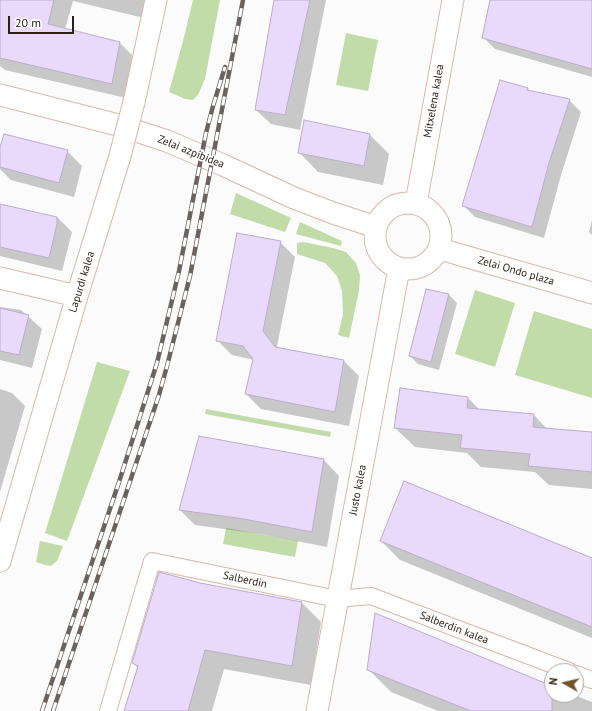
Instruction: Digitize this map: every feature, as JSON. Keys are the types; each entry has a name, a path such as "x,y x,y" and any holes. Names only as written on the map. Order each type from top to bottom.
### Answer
{"street":[{"name":"Lapurdi kalea","path":"0,561 77,296 120,156 134,102 156,0"},
{"name":"Mitxelena kalea","path":"416,203 453,0"},
{"name":"Zelai azpibidea","path":"0,95 118,125 166,141 223,164 294,198 333,213 376,226"},
{"path":"404,203 416,203 431,211 436,217 442,232 442,241 440,249 430,262 423,266 408,270 391,265 384,259 376,244 376,226 385,212 392,207 404,203"},
{"name":"Zelai Ondo plaza","path":"440,249 592,293"},
{"name":"Justo kalea","path":"317,711 400,268"},
{"path":"0,278 77,296"},
{"name":"Salberdin","path":"108,711 152,561 338,599"},
{"name":"Salberdin kalea","path":"338,599 371,596 548,663"}],"green space":[{"path":"193,0 220,0 205,79 198,95 193,100 185,99 169,92"},
{"path":"346,33 378,40 368,91 336,85"},
{"path":"236,193 291,218 285,232 230,214"},
{"path":"300,222 342,241 341,246 296,234"},
{"path":"303,242 346,252 356,263 360,275 359,291 349,338 338,335 343,314 342,291 337,276 325,263 297,254 297,243"},
{"path":"475,290 515,303 495,367 455,354"},
{"path":"534,311 592,329 592,398 515,375"},
{"path":"97,362 130,371 67,541 45,533"},
{"path":"206,409 331,432 330,437 205,414"},
{"path":"226,528 298,541 295,557 223,544"},
{"path":"40,541 63,546 57,561 51,566 36,562"}],"building":[{"path":"0,0 54,0 48,24 120,42 112,84 0,58"},
{"path":"274,0 310,0 285,115 255,110"},
{"path":"490,0 592,0 592,69 482,38"},
{"path":"500,80 528,88 527,90 570,99 549,163 532,227 462,206"},
{"path":"304,120 370,134 364,166 298,153"},
{"path":"4,134 68,150 59,183 0,167 0,147"},
{"path":"0,204 57,217 57,224 49,258 0,247"},
{"path":"237,233 281,241 263,331 275,347 344,360 335,412 245,394 253,359 243,346 216,341"},
{"path":"426,289 449,294 431,362 409,356"},
{"path":"0,308 29,315 19,355 0,351"},
{"path":"400,388 468,397 467,408 534,414 533,427 592,432 592,472 528,466 530,454 460,448 462,435 394,428"},
{"path":"199,436 324,459 312,532 244,519 179,510"},
{"path":"404,481 592,558 592,627 380,541"},
{"path":"159,572 200,583 302,602 292,666 205,650 188,711 124,711 138,666 132,663"},
{"path":"375,613 544,683 544,703 552,703 552,711 471,711 367,670"}],"railway":[{"path":"53,711 159,395 167,366 190,276 243,0"},
{"path":"42,711 119,482 157,363 179,271 206,133 225,67"}]}
